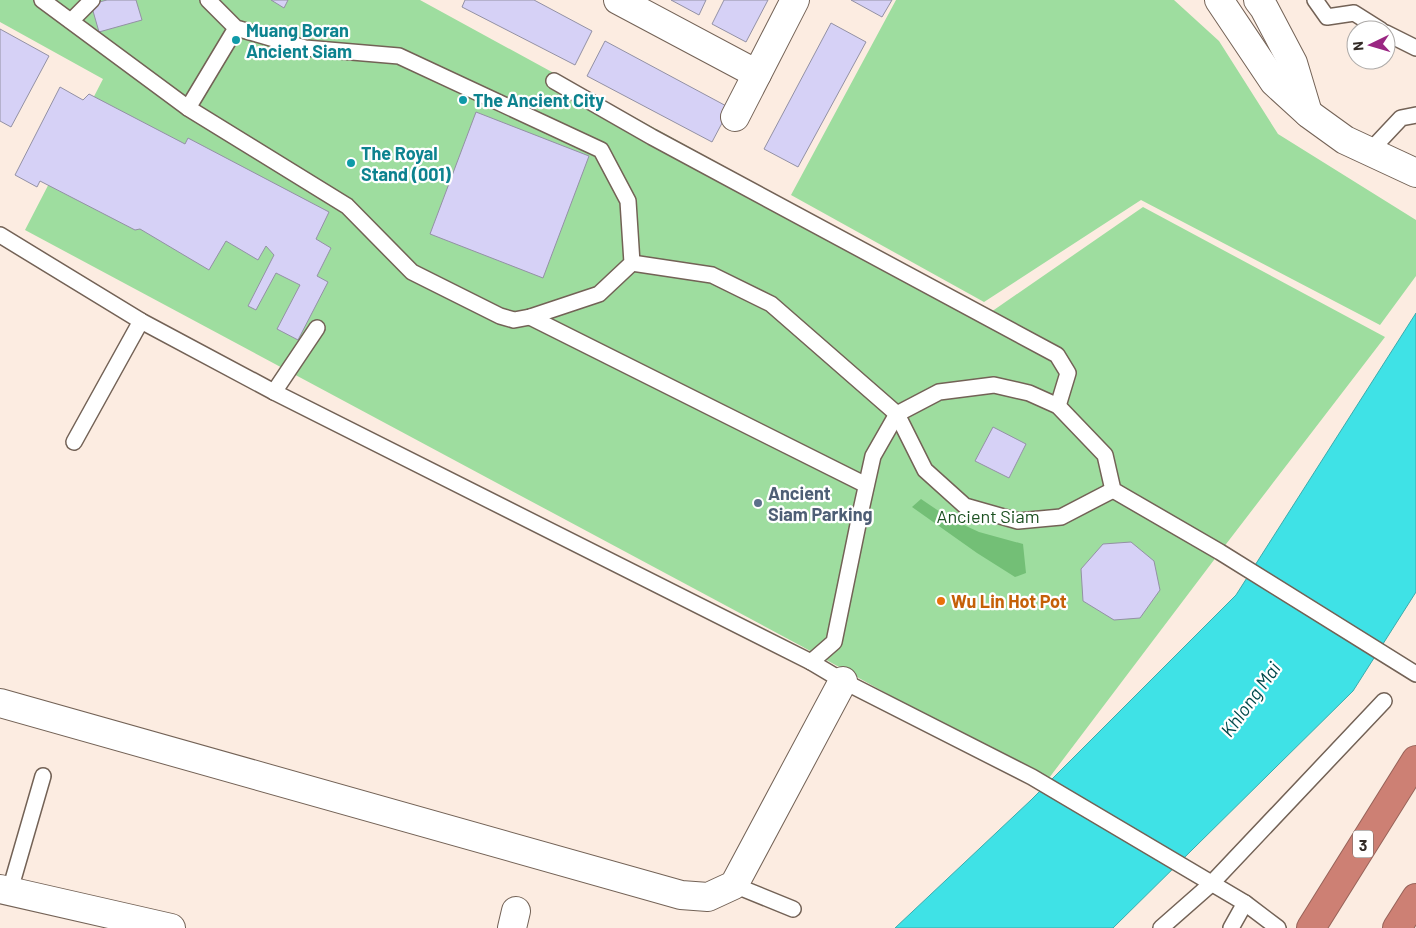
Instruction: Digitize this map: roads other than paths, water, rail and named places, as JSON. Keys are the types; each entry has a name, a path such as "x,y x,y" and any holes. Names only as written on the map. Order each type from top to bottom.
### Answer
{"highway":[{"name":"3","path":"1311,928 1416,760"},
{"path":"1397,928 1416,898"}],"street":[{"path":"618,0 757,74"},
{"path":"736,117 795,0"},
{"path":"1218,0 1274,82 1309,114 1345,140 1416,173"},
{"path":"1258,0 1293,63 1309,114"},
{"path":"0,703 681,895 708,897 734,885 843,681"},
{"path":"5,890 171,928"}],"lane":[{"path":"42,0 188,108 347,206 412,272 500,316 514,320 530,317 599,294 632,263"},
{"path":"71,22 92,0"},
{"path":"208,0 236,28 305,48 399,56 601,150 628,201 632,263"},
{"path":"1315,0 1328,17 1354,13 1365,20"},
{"path":"188,108 236,28"},
{"path":"1396,38 1416,48"},
{"path":"554,81 652,137 1057,356 1068,373 1058,406"},
{"path":"1370,151 1401,118 1416,115"},
{"path":"0,235 141,321 274,392 811,662 843,681 1032,777 1244,903 1278,928"},
{"path":"632,263 712,275 771,304 897,414 925,470 965,506 1018,521 1061,516 1113,490"},
{"path":"530,317 866,486"},
{"path":"74,442 141,321"},
{"path":"274,392 317,328"},
{"path":"811,662 834,642 873,456 897,414 939,392 994,385 1029,393 1058,406 1105,454 1113,490 1220,552 1416,674"},
{"path":"1161,928 1211,884 1384,701"},
{"path":"5,890 43,776"},
{"path":"734,885 794,909"},
{"path":"1231,928 1244,903"}],"water":[{"name":"Khlong Mai","path":"1416,313 1416,592 1353,691 1113,928 895,928 1031,800 1236,595"}],"place":[{"name":"Muang Boran Ancient Siam","path":"236,40"},
{"name":"The Ancient City","path":"463,100"},
{"name":"The Royal Stand (001)","path":"351,163"},
{"name":"Ancient Siam Parking","path":"758,503"},
{"name":"Wu Lin Hot Pot","path":"941,601"}],"park label":[{"name":"Ancient Siam","path":"988,516"}]}
